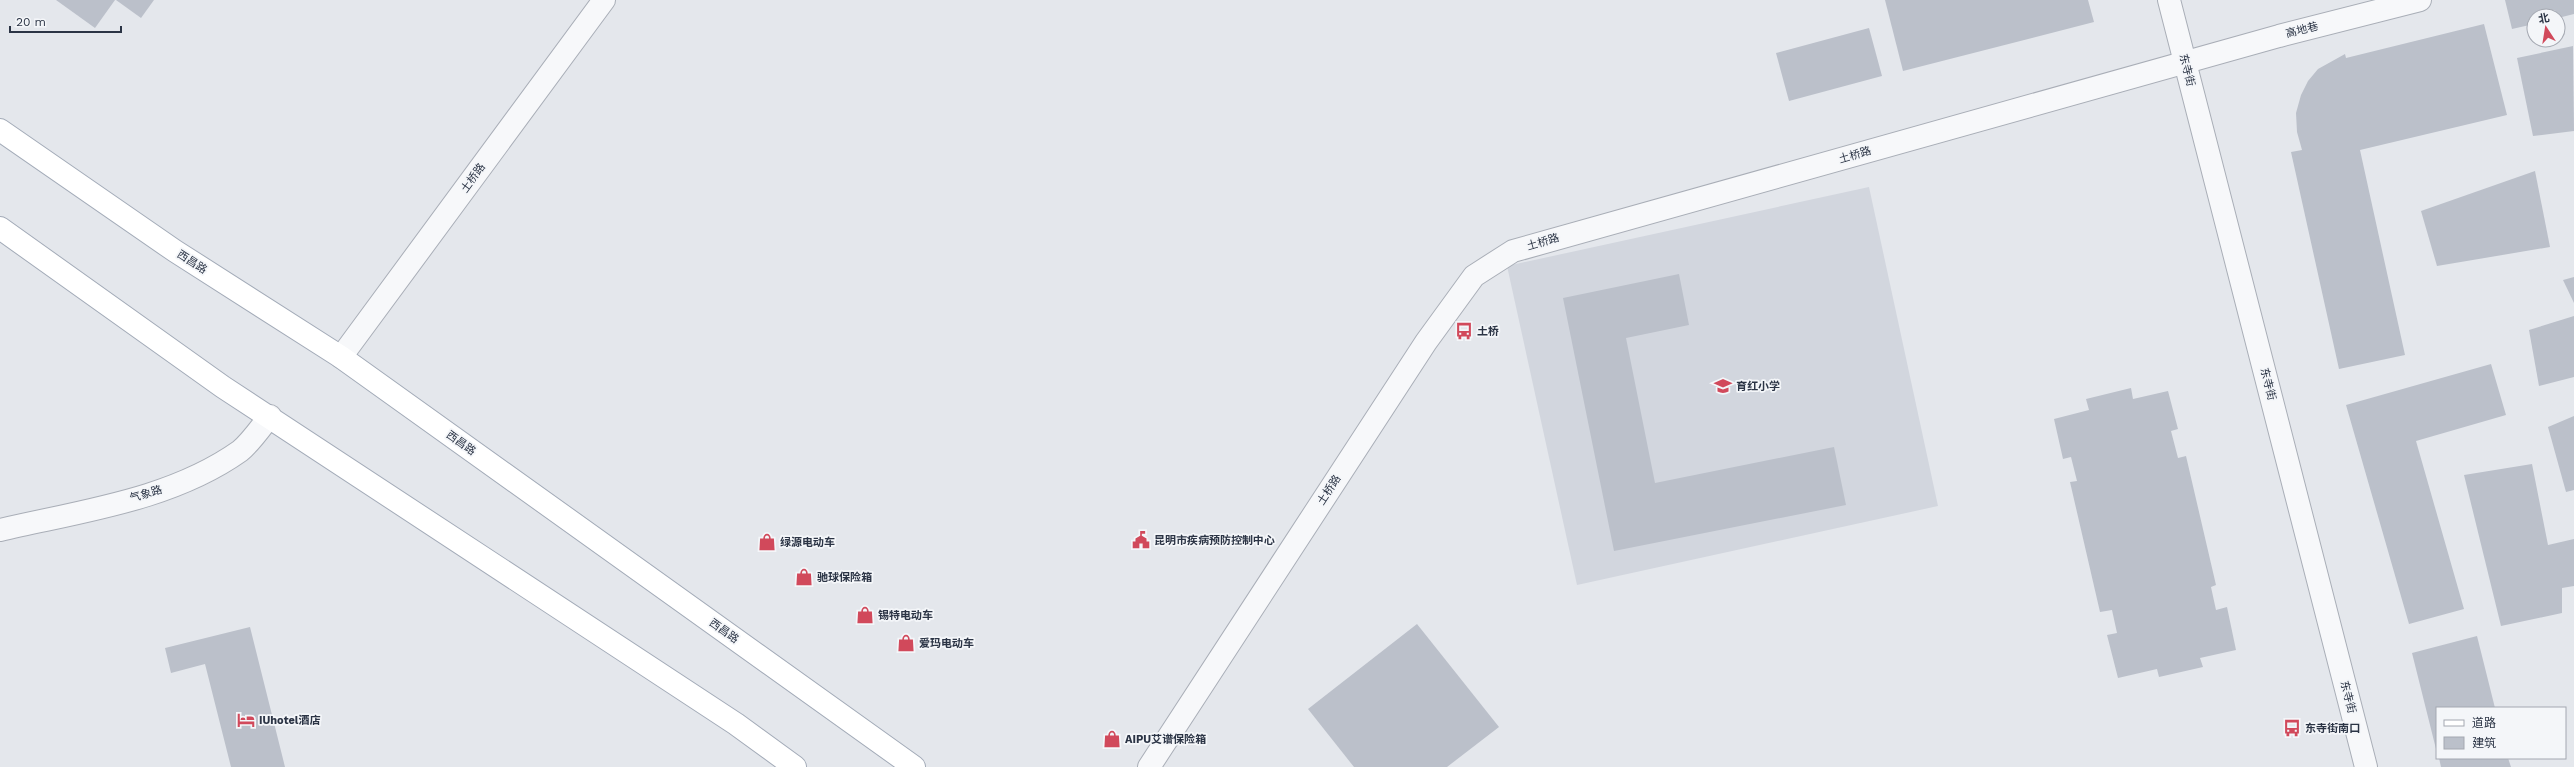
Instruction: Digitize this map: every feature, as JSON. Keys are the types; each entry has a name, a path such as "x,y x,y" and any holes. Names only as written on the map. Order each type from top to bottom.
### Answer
{"main road":[{"name":"西昌路","path":"0,130 174,251 341,357 914,767"},
{"path":"0,228 223,387 270,416 736,724 795,767"}],"street":[{"name":"土桥路","path":"341,357 604,0"},
{"name":"东寺街","path":"2169,0 2366,767"},
{"name":"高地巷","path":"2185,64 2279,36 2420,0"},
{"name":"土桥路","path":"1149,767 1426,342 1474,276 1512,250 2185,64"},
{"name":"气象路","path":"0,530 152,494 195,478 241,450 270,416"}],"shaded area":[{"name":"育红小学","path":"1869,187 1938,506 1577,585 1507,266"}],"building":[{"path":"56,0 115,0 95,28"},
{"path":"116,0 154,0 141,18"},
{"path":"1885,0 2088,0 2094,22 1903,71"},
{"path":"2505,0 2574,0 2574,14 2566,16 2566,8 2526,8 2526,26 2512,29"},
{"path":"2484,24 2507,115 2360,150 2405,355 2339,369 2291,152 2302,150 2297,132 2296,113 2301,95 2308,81 2318,69 2345,54 2346,58"},
{"path":"1869,28 1882,76 1789,101 1776,53"},
{"path":"2573,46 2574,131 2533,136 2517,58"},
{"path":"2535,171 2550,247 2437,266 2421,211"},
{"path":"1679,274 1689,325 1626,338 1655,483 1834,447 1846,505 1614,551 1563,298"},
{"path":"2574,277 2574,303 2563,280"},
{"path":"2574,316 2574,377 2539,386 2529,330"},
{"path":"2491,364 2506,415 2416,441 2464,609 2409,624 2346,405"},
{"path":"2131,388 2133,399 2168,391 2178,429 2171,431 2178,458 2186,456 2216,585 2211,587 2216,610 2227,607 2236,650 2200,658 2203,667 2159,677 2157,669 2118,678 2107,635 2117,633 2112,610 2100,612 2070,482 2077,481 2071,457 2063,459 2054,419 2089,410 2086,399"},
{"path":"2574,416 2574,490 2566,492 2548,427"},
{"path":"2532,464 2548,545 2574,539 2574,586 2562,588 2562,613 2501,626 2464,475"},
{"path":"1417,624 1499,727 1447,767 1354,767 1308,709"},
{"name":"IUhotel酒店","path":"250,627 285,767 231,767 205,664 171,673 165,648"},
{"path":"2477,636 2495,707 2436,707 2436,749 2412,653"},
{"path":"2439,759 2508,759 2511,767 2441,767"}],"place":[{"name":"土桥","path":"1464,331"},
{"name":"育红小学","path":"1723,386"},
{"name":"昆明市疾病预防控制中心","path":"1141,540"},
{"name":"绿源电动车","path":"767,542"},
{"name":"驰球保险箱","path":"804,577"},
{"name":"锡特电动车","path":"865,615"},
{"name":"爱玛电动车","path":"906,643"},
{"name":"IUhotel酒店","path":"246,720"},
{"name":"东寺街南口","path":"2292,728"},
{"name":"AIPU艾谱保险箱","path":"1112,739"}]}
